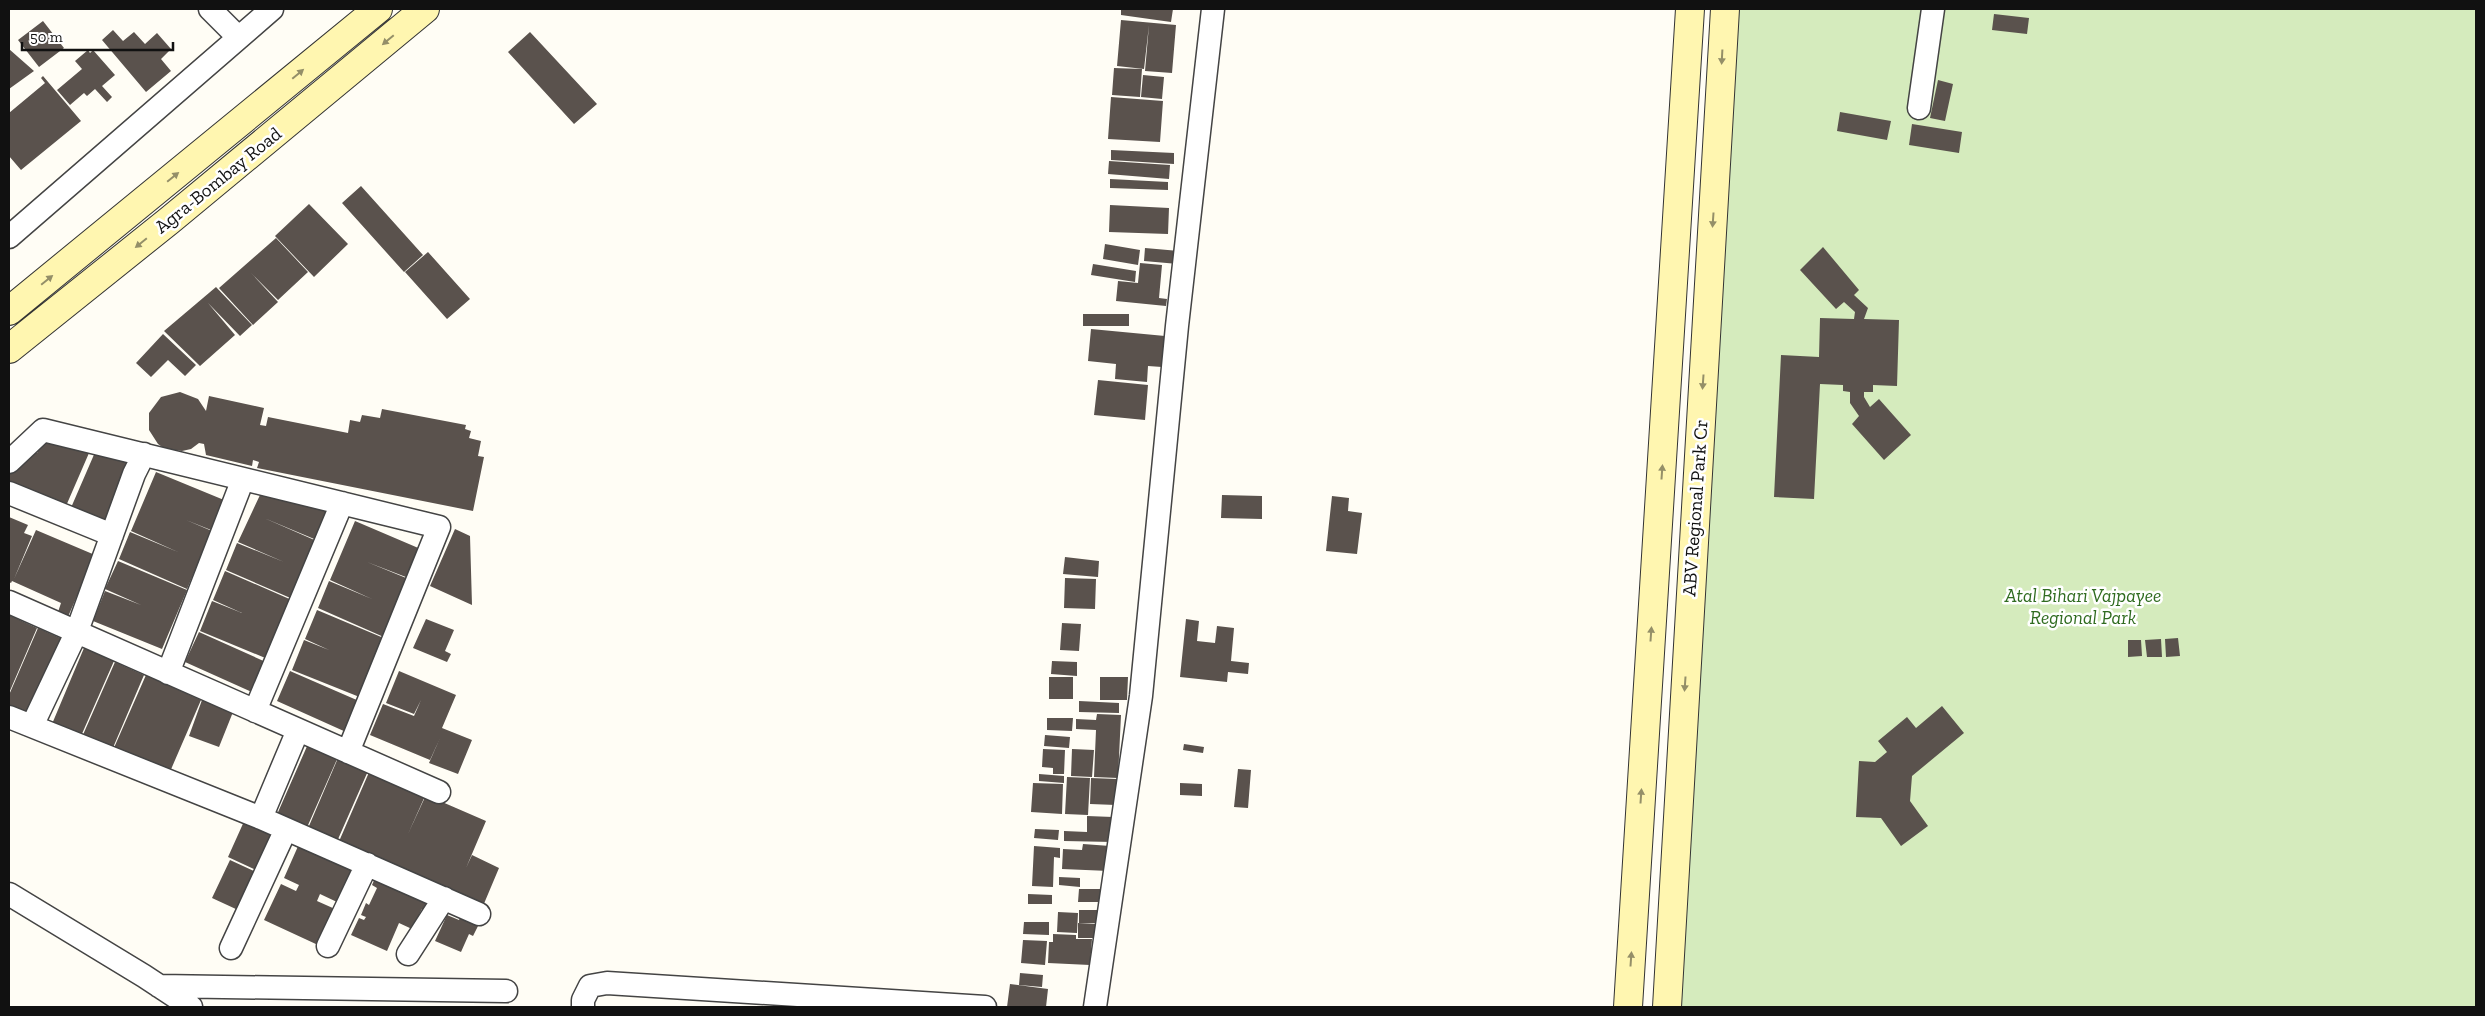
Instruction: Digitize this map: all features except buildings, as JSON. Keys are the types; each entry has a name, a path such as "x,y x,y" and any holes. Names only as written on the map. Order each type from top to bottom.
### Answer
{"street":[{"path":"210,9 238,37"},
{"path":"9,237 272,9"},
{"name":"Agra-Bombay Road","path":"9,311 378,9"},
{"name":"Agra-Bombay Road","path":"9,349 170,220 426,9"},
{"path":"1095,1007 1141,696 1177,326 1213,9"},
{"path":"1628,1007 1690,9"},
{"name":"ABV Regional Park Cr","path":"1666,1007 1725,9"},
{"path":"1919,108 1933,9"},
{"path":"9,462 42,430 439,528 348,752"},
{"path":"32,726 77,631 134,474 144,454"},
{"path":"168,673 243,479"},
{"path":"9,492 112,534"},
{"path":"255,712 342,503"},
{"path":"9,602 439,792"},
{"path":"9,717 261,818 479,914"},
{"path":"261,818 298,730"},
{"path":"231,948 286,829"},
{"path":"328,946 366,864"},
{"path":"9,894 191,1007"},
{"path":"408,954 444,898"},
{"path":"583,1007 583,1000 590,986 607,983 704,998 985,1007"},
{"path":"159,986 506,991"}],"green space":[{"name":"Atal Bihari Vajpayee Regional Park","path":"1724,9 2476,9 2476,1007 1667,1007"}]}
